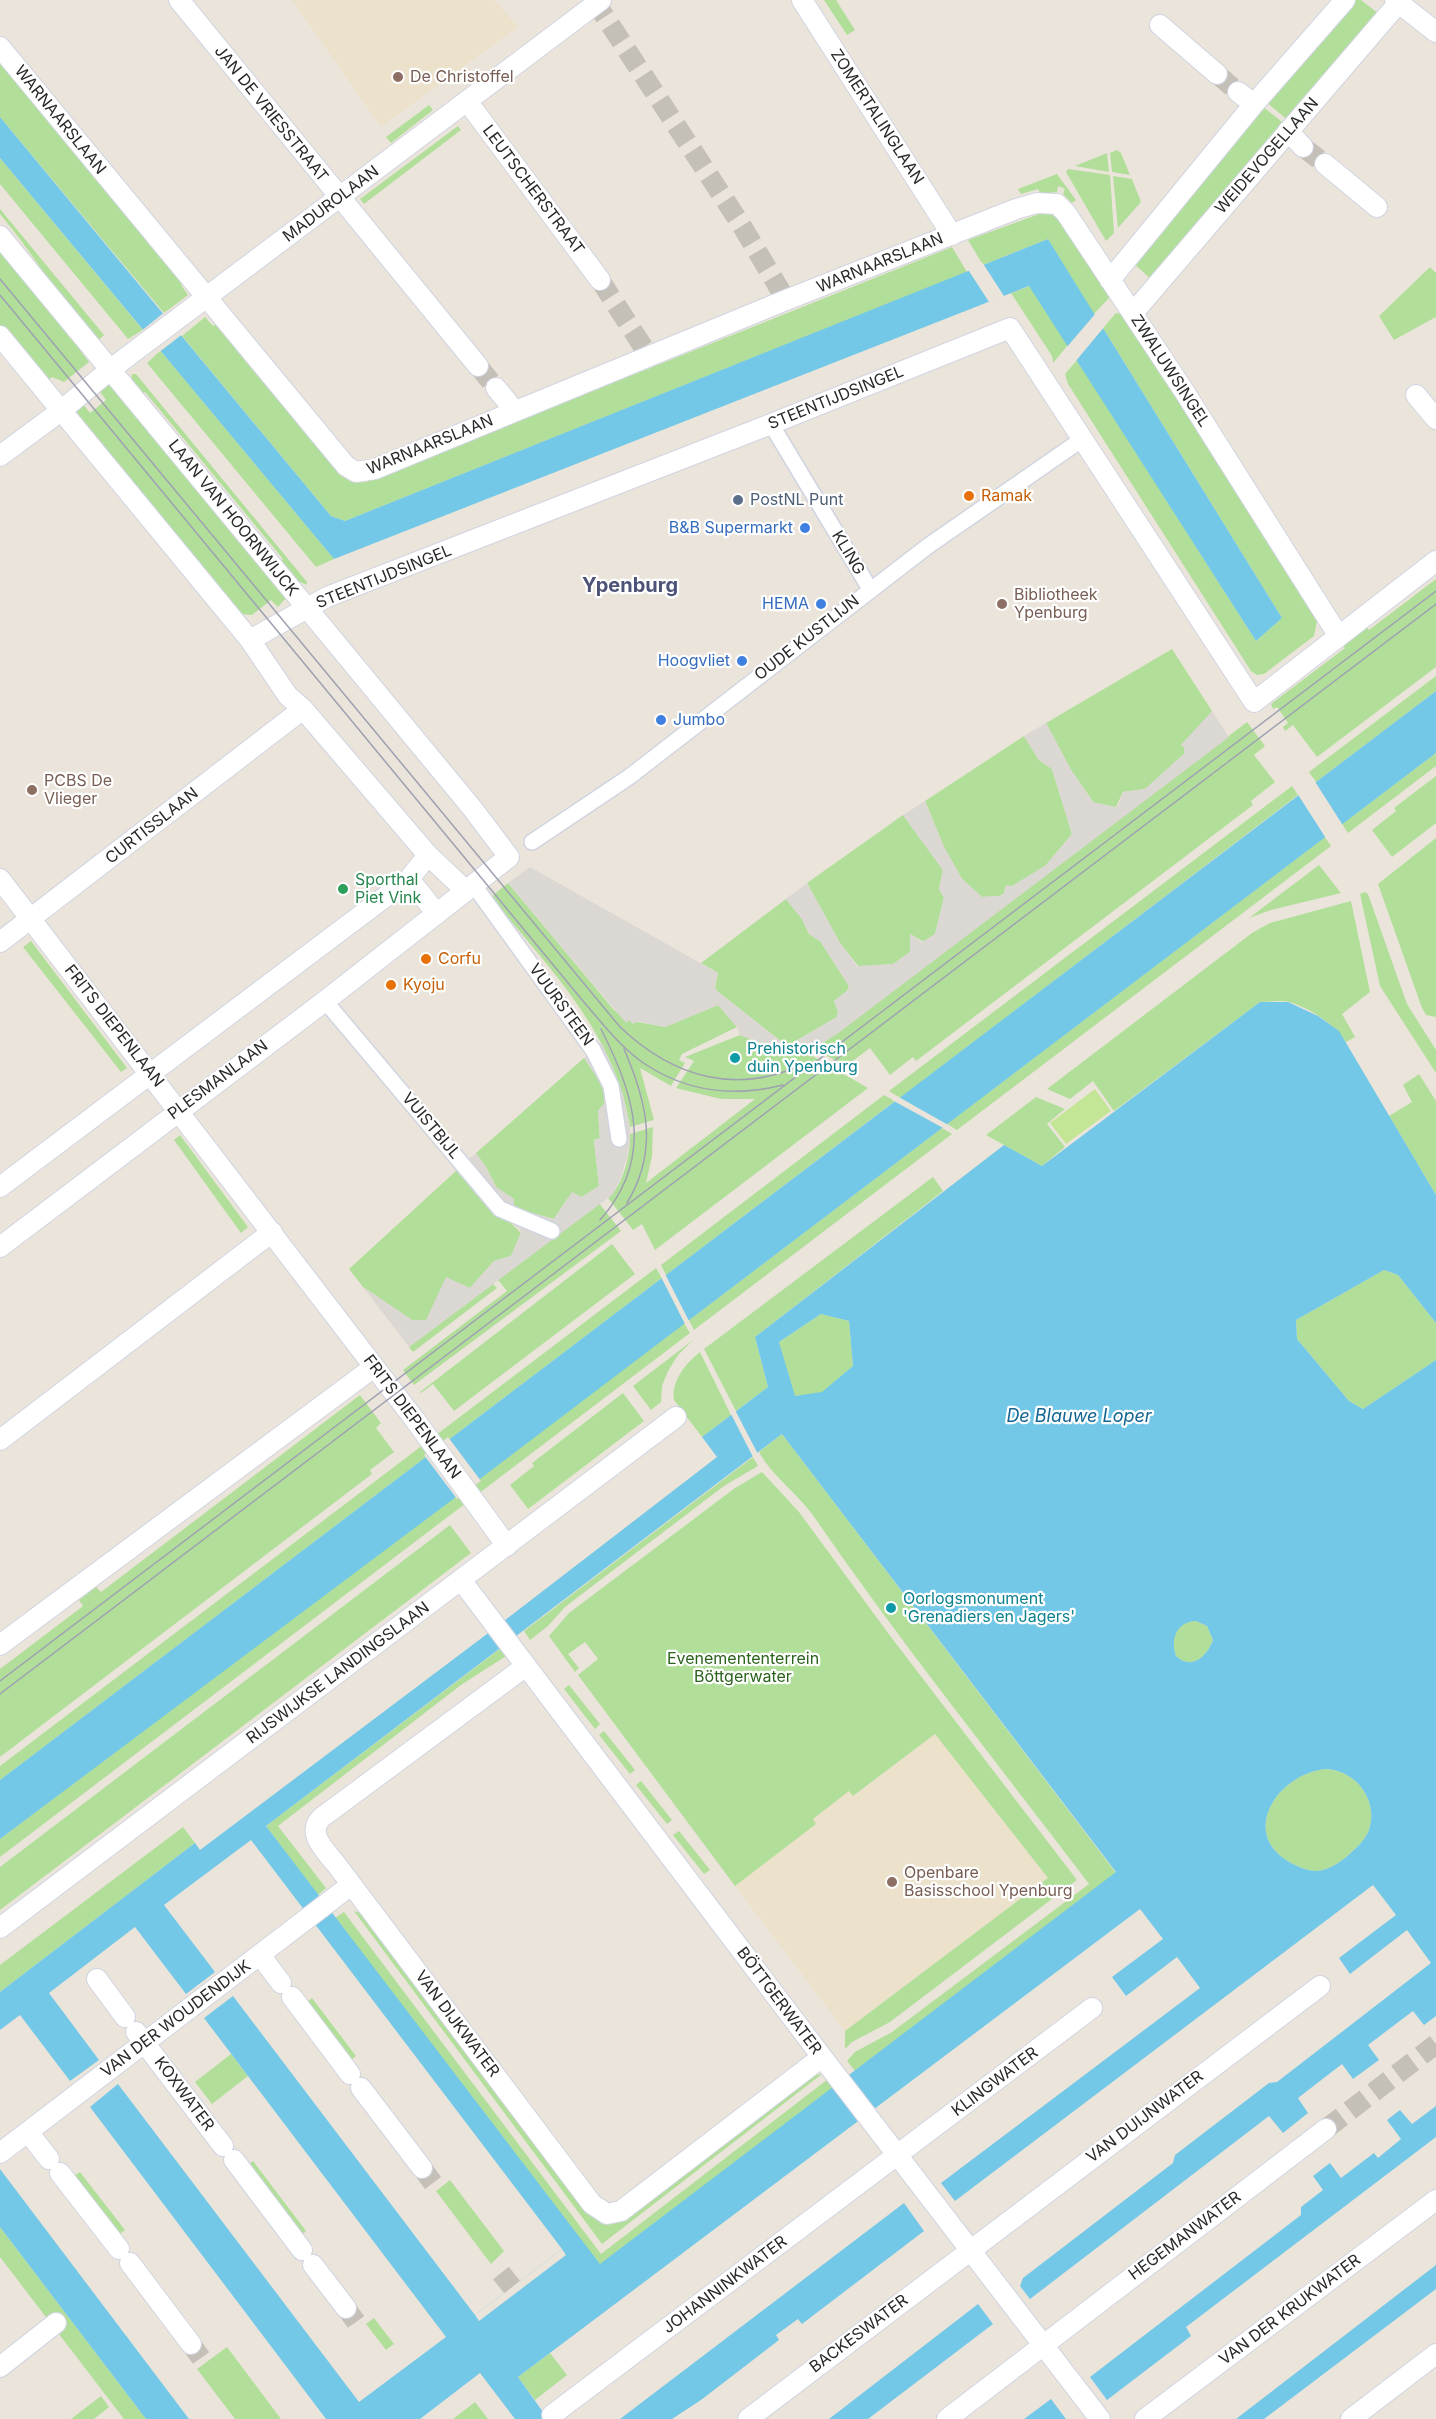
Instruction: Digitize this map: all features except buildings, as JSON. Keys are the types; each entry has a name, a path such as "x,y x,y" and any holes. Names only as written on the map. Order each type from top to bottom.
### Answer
{"street":[{"name":"JAN DE VRIESSTRAAT","path":"179,0 478,366"},
{"name":"MADUROLAAN","path":"0,456 62,410 111,369 601,0"},
{"name":"ZOMERTALINGLAAN","path":"802,0 952,235"},
{"path":"1110,280 1254,104 1344,0"},
{"path":"1398,1 1436,32"},
{"name":"WEIDEVOGELLAAN","path":"1133,313 1398,1"},
{"path":"1160,25 1217,74"},
{"name":"WARNAARSLAAN","path":"0,46 199,304 346,466 356,472 375,469 952,235"},
{"path":"1238,92 1254,104"},
{"name":"LEUTSCHERSTRAAT","path":"467,101 600,280"},
{"path":"1288,131 1303,147"},
{"path":"1325,164 1377,207"},
{"name":"ZWALUWSINGEL","path":"952,235 1037,203 1057,204 1066,213 1133,313 1338,635"},
{"name":"LAAN VAN HOORNWIJCK","path":"0,236 472,808 509,857 469,887"},
{"name":"STEENTIJDSINGEL","path":"250,640 327,597 1010,328 1084,438 1254,702 1338,635"},
{"path":"0,336 250,640 288,696 303,709 428,855 469,887"},
{"path":"496,388 515,411"},
{"path":"1416,395 1436,419"},
{"name":"KLING","path":"771,424 870,589"},
{"name":"OUDE KUSTLIJN","path":"532,842 629,777 870,589 1084,438"},
{"path":"1338,635 1436,561"},
{"name":"CURTISSLAAN","path":"0,942 303,709"},
{"path":"0,1187 409,879 428,855"},
{"name":"FRITS DIEPENLAAN","path":"0,879 416,1420 507,1546"},
{"path":"409,879 437,914"},
{"name":"PLESMANLAAN","path":"0,1247 178,1110 325,1001 469,887"},
{"name":"VUURSTEEN","path":"469,887 593,1050 611,1086 619,1139"},
{"name":"VUISTBIJL","path":"325,1001 500,1209 552,1231"},
{"path":"0,1440 272,1232"},
{"path":"0,1645 374,1368"},
{"name":"RIJSWIJKSE LANDINGSLAAN","path":"0,1928 676,1417"},
{"name":"BÖTTGERWATER","path":"461,1580 822,2057 1100,2419"},
{"name":"VAN DIJKWATER","path":"526,1666 316,1823 316,1836 592,2204 603,2212 611,2214 621,2211 822,2057"},
{"name":"VAN DER WOUDENDIJK","path":"0,2153 28,2132 135,2030 260,1954 351,1885"},
{"path":"260,1954 422,2168"},
{"name":"KOXWATER","path":"97,1978 346,2308"},
{"name":"VAN DUIJNWATER","path":"970,2249 1320,1986"},
{"name":"KLINGWATER","path":"898,2155 1092,2008"},
{"name":"HEGEMANWATER","path":"947,2419 1326,2128"},
{"path":"28,2132 191,2344"},
{"name":"JOHANNINKWATER","path":"552,2415 898,2155"},
{"name":"VAN DER KRUKWATER","path":"1145,2419 1436,2200"},
{"name":"BACKESWATER","path":"748,2419 970,2249"},
{"path":"0,2367 56,2323"},
{"path":"1351,2419 1436,2354"}],"shaded area":[{"name":"De Christoffel","path":"292,0 495,0 518,27 381,127"},
{"path":"1212,711 1229,737 837,1034 807,1052 802,1050 788,1054 740,1035 737,1027 718,1005 665,1027 638,1021 633,1024 629,1020 626,1023 508,883 530,867 718,973 715,987 717,991 784,1044 790,1045 837,1017 838,1012 834,1001 847,991 849,986 820,941 809,934 802,919 786,899 807,883 840,943 857,966 893,964 910,952 910,934 922,942 935,934 944,898 939,889 943,870 903,815 925,801 944,847 962,879 982,897 1003,895 1006,885 1012,886 1046,865 1072,834 1052,769 1039,760 1024,736 1046,723 1071,770 1093,802 1115,807 1118,806 1123,792 1145,789 1184,754 1184,747 1181,745"},
{"path":"602,1043 623,1094 630,1127 627,1157 621,1178 612,1195 409,1347 363,1287 412,1320 426,1320 446,1277 470,1288 494,1261 511,1256 521,1233 520,1229 487,1206 457,1170 476,1153 496,1187 514,1199 514,1208 554,1219 572,1192 582,1197 599,1186 594,1140 600,1138 598,1111 607,1100 605,1089 584,1058"},
{"name":"Openbare Basisschool Ypenburg","path":"936,1733 1048,1878 845,2031 735,1886 815,1824 812,1820 849,1791 854,1796"}],"green space":[{"path":"824,0 836,0 855,30 847,35"},
{"path":"1352,0 1361,0 1379,14 1289,121 1266,102"},
{"path":"0,57 185,282 181,285 188,295 164,313 0,117"},
{"path":"429,105 433,110 391,143 386,137"},
{"path":"1262,106 1286,125 1153,281 1131,261"},
{"path":"458,126 461,130 364,204 360,199"},
{"path":"1117,150 1121,153 1130,175 1112,172 1110,153"},
{"path":"1107,153 1109,172 1075,166"},
{"path":"0,158 143,330 128,339 0,184"},
{"path":"1068,169 1110,175 1114,233 1106,241 1066,172"},
{"path":"1057,174 1076,200 1072,203 1063,194 1065,189 1058,186 1057,192 1041,194 1038,189 1021,194 1018,189"},
{"path":"1113,176 1132,179 1141,202 1118,228"},
{"path":"0,209 104,335 95,343 0,214"},
{"path":"1042,213 1053,213 1061,219 1108,292 1109,298 1093,315 1048,239 983,265 968,240"},
{"path":"952,247 967,272 345,521 331,516 182,336 205,317 213,326 219,322 339,473 351,481 366,482"},
{"path":"0,250 87,349 82,353 89,362 64,382 52,377 45,383 0,328"},
{"path":"1430,267 1436,273 1436,317 1394,340 1379,316"},
{"path":"1030,286 1068,345 1053,363 1052,356 1011,293"},
{"path":"1116,313 1123,314 1317,621 1314,636 1264,674 1257,675 1251,671 1068,384 1065,374 1077,360 1256,641 1282,618 1103,328"},
{"path":"160,351 334,559 316,567 147,363"},
{"path":"132,374 136,374 307,582 307,585 293,579 277,564 283,559 145,392 139,396 131,381"},
{"path":"114,385 286,598 278,607 271,600 252,615 240,614 75,414 83,404 90,413 106,400 99,390 105,386"},
{"path":"1436,579 1436,667 1317,757 1293,725 1285,731 1283,727 1288,723 1277,707 1273,709 1271,704 1345,648 1340,642 1364,624 1369,630"},
{"path":"1172,649 1212,711 1211,714 1181,745 1184,747 1184,754 1145,789 1123,792 1116,807 1094,803 1071,770 1046,723"},
{"path":"1436,676 1436,691 1316,782 1309,772"},
{"path":"1247,722 1265,746 1254,755 1275,782 1251,801 1253,805 916,1061 913,1057 890,1075 870,1048 846,1066 814,1049 847,1026"},
{"path":"1024,736 1039,760 1052,769 1072,834 1046,865 1000,896 982,897 962,879 944,847 925,801"},
{"path":"1436,753 1436,766 1348,833 1342,824"},
{"path":"1436,776 1436,823 1392,857 1372,830 1396,811 1394,808"},
{"path":"1292,786 1298,795 900,1098 889,1091"},
{"path":"903,815 943,870 939,889 944,898 935,934 924,942 910,934 910,952 893,964 859,967 840,943 807,883"},
{"path":"1325,837 1331,846 957,1130 947,1124"},
{"path":"1436,838 1436,1017 1426,1015 1422,1008 1378,884"},
{"path":"1319,865 1341,893 1271,910 1249,918"},
{"path":"508,883 614,1010 628,1020 665,1027 718,1005 737,1027 682,1054 679,1060 685,1063 671,1086 640,1068 654,1120 630,1127 622,1093 595,1032 577,1003 491,897"},
{"path":"1365,892 1368,894 1407,1004 1436,1050 1436,1073 1380,986 1360,894"},
{"path":"786,899 802,919 809,934 820,941 849,986 847,991 834,1001 838,1012 837,1017 787,1046 717,991 715,987 718,973 701,963"},
{"path":"1351,901 1370,992 1342,1014 1355,1037 1346,1042 1328,1023 1289,1002 1260,1002 1114,1111 1093,1081 1070,1099 1047,1089 1252,933 1270,923"},
{"path":"31,941 127,1068 121,1072 23,947"},
{"path":"740,1035 788,1054 802,1050 868,1088 655,1250 642,1224 633,1230 608,1198 618,1186 625,1169 630,1134 653,1127 652,1156 646,1183 755,1099 721,1099 676,1088 694,1061 685,1057"},
{"path":"584,1058 605,1089 607,1100 598,1111 600,1138 594,1140 599,1186 582,1197 567,1199 554,1219 513,1208 514,1199 496,1187 476,1153"},
{"path":"1419,1074 1436,1101 1436,1195 1389,1116 1412,1102 1403,1085"},
{"path":"1095,1089 1111,1111 1066,1144 1050,1123"},
{"path":"884,1095 895,1101 666,1275 661,1265"},
{"path":"1036,1097 1065,1109 1047,1124 1065,1147 1042,1166 986,1135"},
{"path":"942,1128 952,1134 694,1330 689,1320"},
{"path":"180,1135 248,1227 241,1233 174,1140"},
{"path":"457,1170 521,1233 511,1256 494,1261 470,1288 426,1320 412,1320 363,1287 349,1269"},
{"path":"933,1177 943,1191 755,1337 768,1387 736,1411 704,1349"},
{"path":"599,1203 621,1231 414,1385 403,1370 507,1291 498,1280"},
{"path":"612,1244 635,1274 454,1411 433,1384 420,1392"},
{"path":"656,1268 662,1278 0,1780 0,1766"},
{"path":"1384,1270 1398,1275 1436,1323 1436,1360 1363,1409 1349,1401 1297,1339 1296,1320"},
{"path":"493,1284 497,1288 413,1352 409,1347"},
{"path":"821,1314 849,1321 853,1366 822,1393 794,1396 779,1342"},
{"path":"684,1323 690,1333 0,1857 0,1839"},
{"path":"693,1340 678,1355 668,1371 662,1386 661,1402 651,1410 633,1386"},
{"path":"700,1352 731,1415 702,1437 674,1400 677,1379"},
{"path":"623,1393 644,1421 528,1509 510,1485 534,1466 532,1463"},
{"path":"360,1395 381,1423 376,1428 394,1452 370,1470 372,1474 0,1757 0,1669 83,1606 79,1600 96,1587 101,1592"},
{"path":"782,1434 1116,1873 855,2071 847,2061 855,2052 892,2032 1089,1884 913,1654 812,1514 764,1461 759,1452"},
{"path":"753,1457 758,1466 724,1486 565,1607 548,1626 530,1640 524,1631"},
{"name":"Evenemententerrein Böttgerwater","path":"762,1472 799,1512 891,1637 1077,1880 890,2022 852,2042 845,2049 845,2031 1048,1878 935,1734 853,1796 849,1791 813,1819 816,1824 735,1886 578,1675 598,1659 585,1642 568,1654 579,1668 575,1672 549,1636 569,1613 735,1488"},
{"path":"450,1525 471,1553 0,1910 0,1867"},
{"path":"1196,1621 1207,1626 1213,1640 1203,1656 1193,1662 1188,1662 1176,1656 1174,1637 1184,1624"},
{"path":"501,1648 506,1656 461,1685 278,1826 326,1888 318,1895 266,1826"},
{"path":"569,1685 600,1724 595,1729 564,1689"},
{"path":"604,1731 635,1770 630,1774 599,1735"},
{"path":"1326,1769 1347,1775 1355,1781 1368,1798 1371,1819 1367,1834 1352,1852 1332,1866 1313,1871 1291,1863 1275,1851 1267,1836 1266,1821 1271,1806 1280,1793 1293,1781 1309,1773"},
{"path":"641,1781 672,1820 667,1824 636,1785"},
{"path":"183,1827 195,1843 0,1992 0,1965"},
{"path":"679,1831 710,1870 704,1874 673,1835"},
{"path":"354,1911 360,1913 584,2208 602,2220 812,2075 822,2074 602,2244"},
{"path":"344,1912 601,2254 828,2079 834,2087 600,2265 335,1918"},
{"path":"312,1998 356,2056 348,2062 304,2004"},
{"path":"231,2054 248,2076 212,2104 195,2082"},
{"path":"253,2161 306,2231 298,2237 245,2167"},
{"path":"80,2172 125,2230 117,2236 72,2177"},
{"path":"450,2180 504,2251 491,2264 436,2191"},
{"path":"0,2227 146,2419 124,2419 0,2257"},
{"path":"374,2318 394,2344 386,2350 366,2324"},
{"path":"227,2347 281,2419 235,2419 197,2369"},
{"path":"550,2353 567,2375 535,2400 518,2377"},
{"path":"101,2396 109,2407 94,2419 71,2419"},
{"path":"475,2402 488,2419 453,2419"}],"water":[{"path":"0,117 331,516 345,521 1048,239 1282,618 1256,641 1029,286 334,559 0,158"},
{"path":"1436,691 1436,753 468,1488 0,1839 0,1780"},
{"name":"De Blauwe Loper","path":"1260,1002 1288,1002 1318,1016 1339,1031 1436,1195 1436,1323 1398,1275 1384,1270 1296,1320 1297,1339 1349,1401 1363,1409 1436,1360 1436,2016 1424,2025 1413,2011 1368,2045 1379,2060 1353,2079 1342,2064 1298,2098 1308,2113 1283,2133 1269,2116 1030,2299 1020,2286 1023,2278 1173,2163 1175,2155 1269,2083 1277,2082 1431,1963 1407,1930 1350,1974 1339,1958 1396,1915 1373,1885 955,2201 941,2183 1200,1988 1177,1957 1126,1996 1112,1977 1163,1939 1140,1909 518,2377 548,2419 515,2419 480,2373 420,2419 326,2419 90,2107 118,2084 359,2402 446,2337 204,2018 233,1996 475,2315 562,2249 251,1840 164,1905 215,1972 186,1994 135,1927 49,1993 99,2060 70,2081 20,2015 0,2030 0,1992 195,1843 200,1850 717,1457 702,1437 768,1387 755,1337 1004,1145 1042,1166","holes":["821,1314 849,1321 853,1366 822,1392 795,1396 779,1342","782,1434 1116,1872 600,2264 266,1826","1196,1621 1207,1626 1213,1640 1203,1656 1193,1662 1176,1656 1174,1649 1177,1632 1189,1622","1326,1769 1347,1775 1362,1789 1371,1808 1369,1830 1362,1842 1339,1862 1317,1871 1306,1870 1291,1863 1275,1851 1267,1836 1266,1821 1271,1806 1280,1793 1293,1781 1309,1773"]},
{"path":"1436,2106 1436,2137 1186,2327 1191,2336 1107,2400 1090,2377 1301,2215 1301,2207 1323,2190 1313,2176 1330,2163 1341,2178 1374,2153 1378,2158 1401,2139 1387,2120 1400,2110 1412,2124"},
{"path":"0,2169 189,2419 146,2419 0,2227"},
{"path":"904,2203 924,2231 802,2324 798,2319 776,2335 779,2340 701,2400 672,2419 620,2419"},
{"path":"1436,2265 1436,2289 1264,2419 1236,2419"},
{"path":"978,2304 993,2324 868,2419 829,2419"},
{"path":"1051,2399 1066,2419 1024,2419"}],"pier":[{"path":"982,262 1004,296 989,302 967,268"},
{"path":"166,311 184,333 158,353 140,332"},
{"path":"1096,313 1105,326 1075,362 1066,348"},
{"path":"1314,780 1344,827 1327,840 1297,793"},
{"path":"897,1096 950,1126 945,1129 892,1100"},
{"path":"664,1272 690,1323 686,1326 660,1275"},
{"path":"735,1410 759,1456 754,1459 730,1412"},
{"path":"448,1437 481,1481 457,1499 424,1455"},
{"path":"562,2249 566,2255 479,2321 475,2315"}],"tunnel":[{"path":"594,0 742,226 786,300"},
{"path":"1217,74 1238,92"},
{"path":"1303,147 1325,164"},
{"path":"600,280 649,356"},
{"path":"478,366 496,388"},
{"path":"1326,2129 1436,2044"},
{"path":"422,2168 433,2183"},
{"path":"501,2273 512,2287"},
{"path":"346,2308 356,2322"},
{"path":"191,2344 201,2358"}],"tram line":[{"path":"0,279 620,1027 662,1059 684,1070 707,1076 731,1080 755,1078 780,1073 806,1063"},
{"path":"0,295 620,1043 645,1064 678,1081 694,1086 712,1090 747,1091 783,1085"},
{"path":"0,1681 1436,591"},
{"path":"0,1694 1436,604"},
{"path":"600,1220 617,1197 628,1173 633,1150 634,1126 623,1078 601,1029"},
{"path":"624,1049 639,1088 646,1126 643,1164 627,1203"}],"place":[{"name":"De Christoffel","path":"398,77"},
{"name":"Ramak","path":"969,496"},
{"name":"PostNL Punt","path":"738,500"},
{"name":"B&B Supermarkt","path":"805,528"},
{"name":"HEMA","path":"821,604"},
{"name":"Bibliotheek Ypenburg","path":"1002,604"},
{"name":"Hoogvliet","path":"742,661"},
{"name":"Jumbo","path":"661,720"},
{"name":"PCBS De Vlieger","path":"32,790"},
{"name":"Sporthal Piet Vink","path":"343,889"},
{"name":"Corfu","path":"426,959"},
{"name":"Kyoju","path":"391,985"},
{"name":"Prehistorisch duin Ypenburg","path":"735,1058"},
{"name":"Oorlogsmonument 'Grenadiers en Jagers'","path":"891,1608"},
{"name":"Openbare Basisschool Ypenburg","path":"892,1882"}],"district":[{"name":"Ypenburg","path":"630,586"}]}
